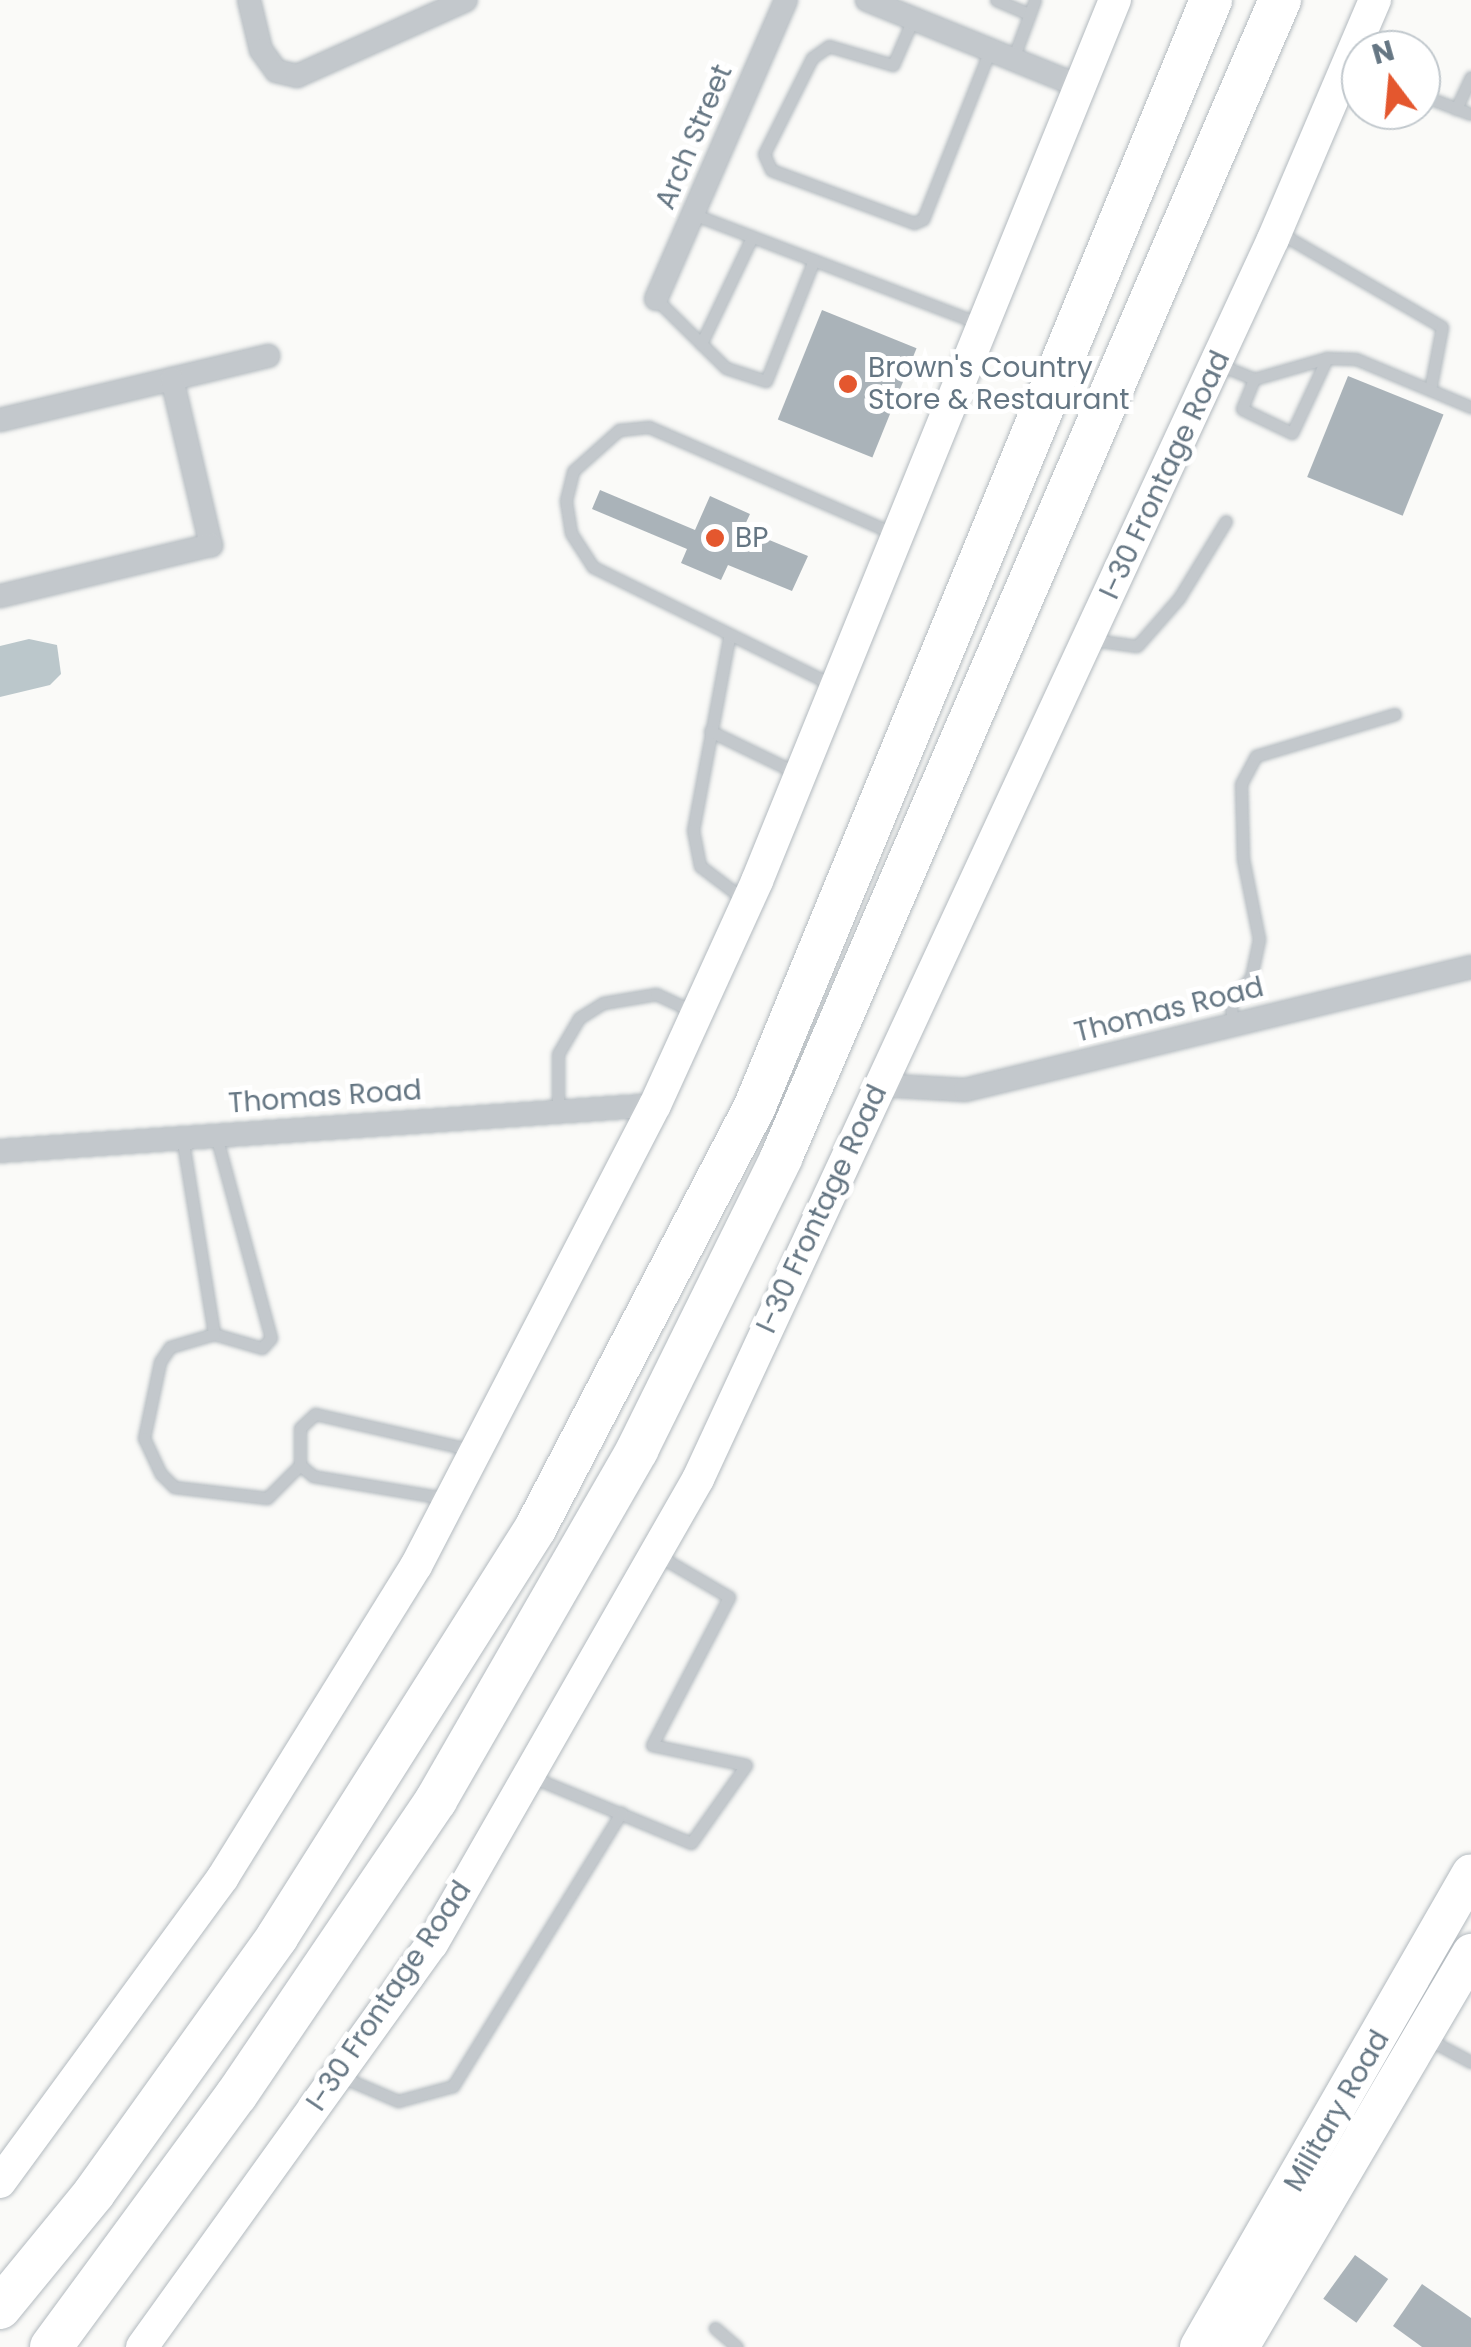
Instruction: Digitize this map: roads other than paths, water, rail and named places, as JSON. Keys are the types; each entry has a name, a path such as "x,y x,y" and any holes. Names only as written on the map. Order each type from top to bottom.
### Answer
{"highway":[{"path":"0,2308 94,2193 277,1937 536,1527 755,1106 1211,0"},
{"path":"51,2347 237,2094 436,1800 637,1450 781,1158 1280,0"}],"main road":[{"path":"0,2182 222,1877 451,1500 655,1105 748,901 1115,0"},
{"name":"I-30 Frontage Road","path":"1366,30 1375,0"},
{"name":"I-30 Frontage Road","path":"142,2347 432,1944 698,1479 1341,97"},
{"name":"Military Road","path":"1199,2347 1471,1872"},
{"name":"Military Road","path":"1240,2347 1471,1955"}],"street":[{"path":"249,0 262,50 276,71 297,76 466,0"},
{"name":"Arch Street","path":"656,299 786,0"},
{"path":"867,0 1078,86"},
{"path":"0,420 268,356"},
{"path":"0,596 211,545 172,378"},
{"name":"Thomas Road","path":"879,1085 965,1090 1471,967"},
{"name":"Thomas Road","path":"0,1152 655,1105"}],"lane":[{"path":"996,0 1029,14"},
{"path":"1012,59 1035,0"},
{"path":"913,19 893,66 830,46 812,58 764,154 771,170 914,223 923,220 990,50"},
{"path":"1456,109 1471,77"},
{"path":"1441,103 1471,114"},
{"path":"693,214 982,324"},
{"path":"1277,230 1442,328 1430,390"},
{"path":"701,344 752,237"},
{"path":"656,299 726,368 766,381 814,260"},
{"path":"1216,363 1254,380 1326,358 1356,358 1471,407"},
{"path":"1254,380 1242,409 1292,433 1326,358"},
{"path":"836,686 729,638 594,568 572,534 566,500 573,471 619,430 649,428 897,534"},
{"path":"1089,639 1137,646 1180,598 1226,521"},
{"path":"729,638 693,830 700,866 748,901"},
{"path":"1234,1025 1230,1003 1251,976 1260,940 1242,859 1241,784 1256,756 1394,714"},
{"path":"710,731 800,774"},
{"path":"558,1111 558,1054 578,1018 603,1003 656,994 696,1012"},
{"path":"216,1134 271,1338 262,1348 214,1334 170,1347 160,1362 144,1438 161,1474 174,1486 266,1498 300,1465 300,1428 315,1414 476,1451"},
{"path":"182,1136 214,1334"},
{"path":"300,1465 313,1476 451,1500"},
{"path":"528,1775 691,1843 746,1766 652,1745 729,1597 655,1554"},
{"path":"338,2076 398,2101 453,2086 620,1814"},
{"path":"1424,2038 1471,2062"},
{"path":"714,2328 737,2347"}],"place":[{"name":"Brown's Country Store & Restaurant","path":"848,384"},
{"name":"BP","path":"715,538"}]}
